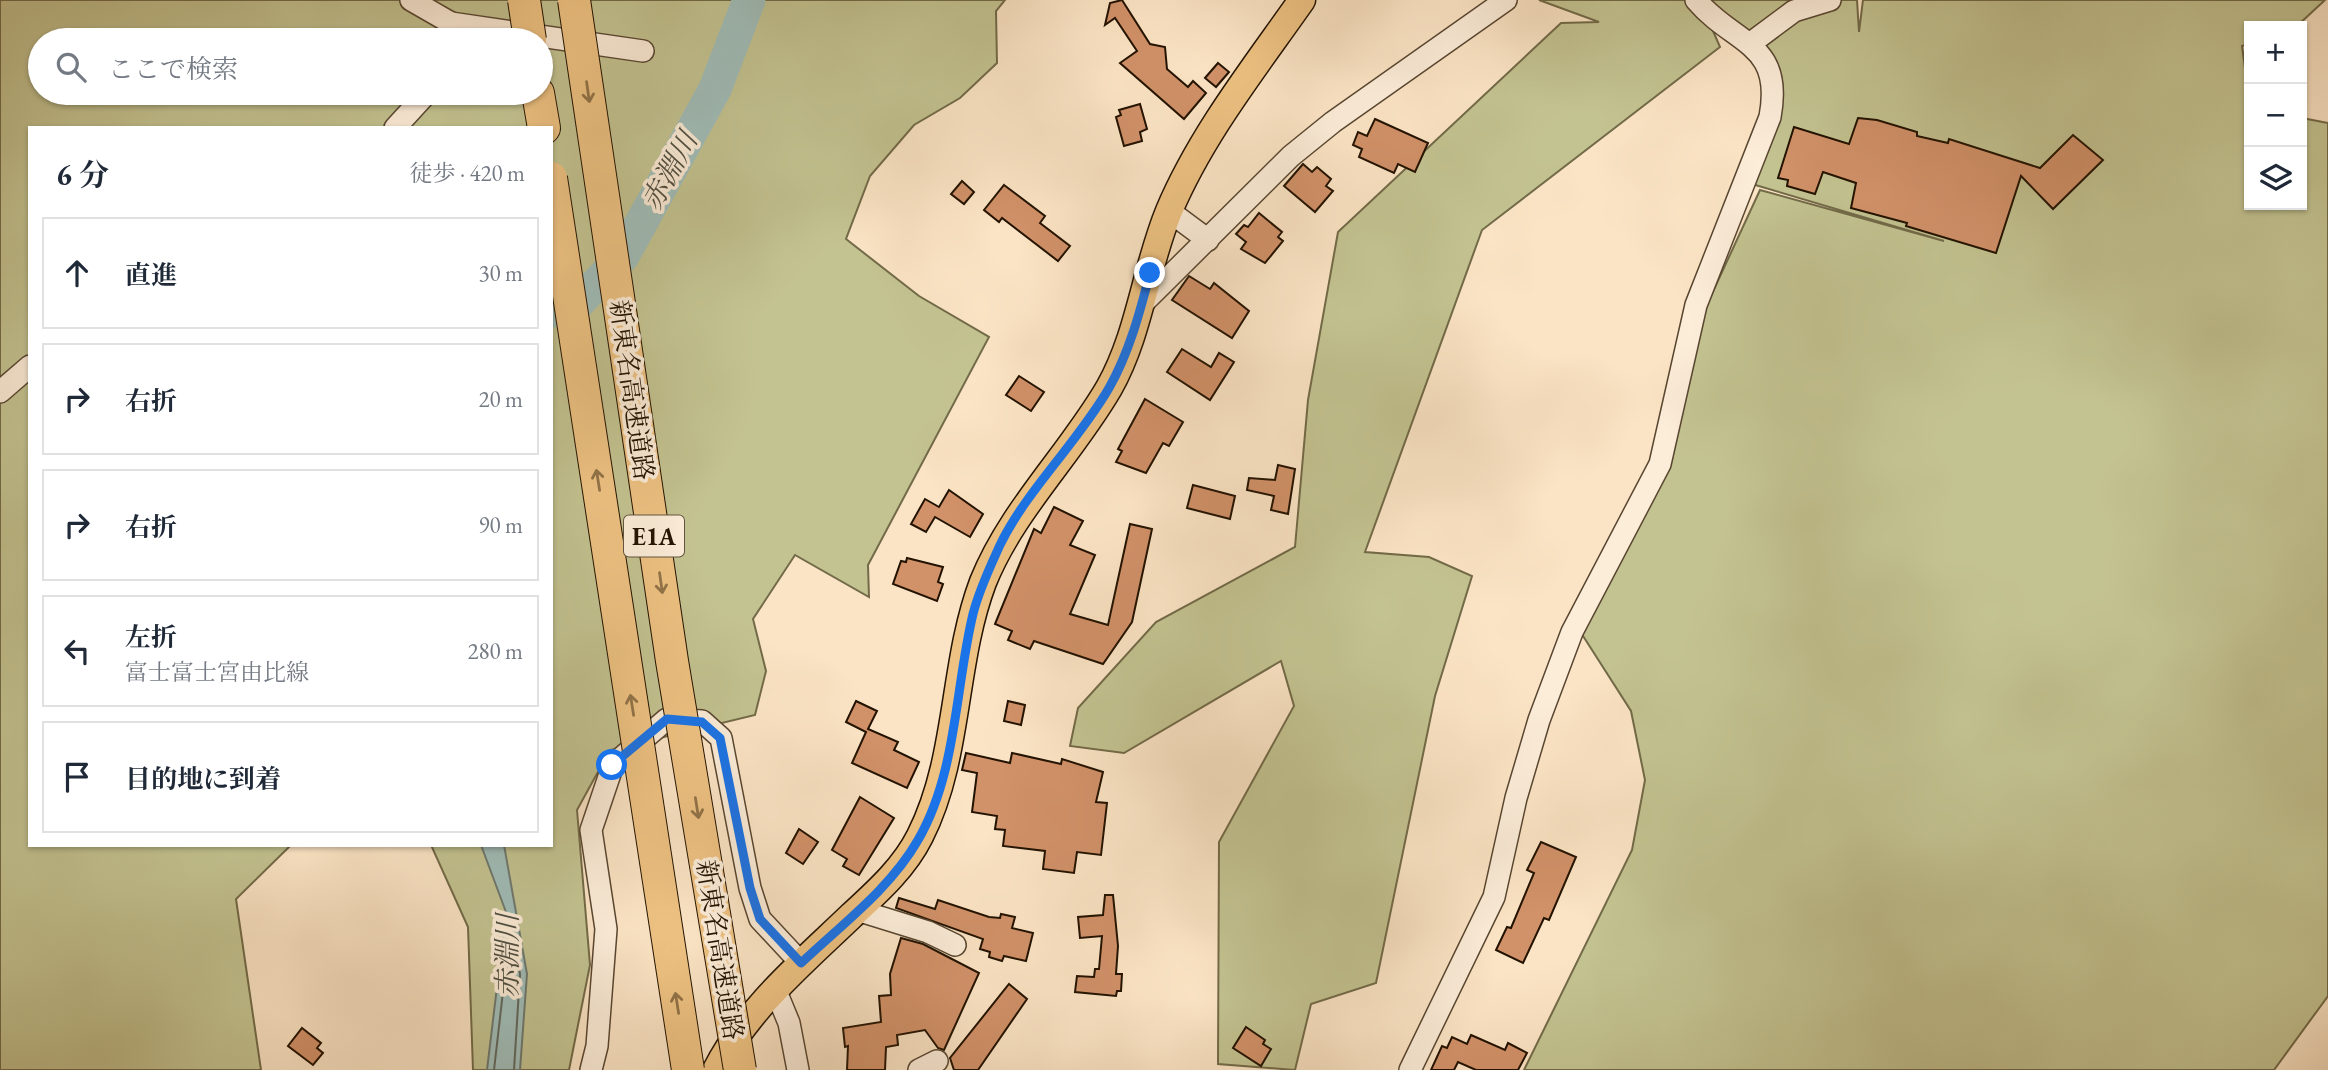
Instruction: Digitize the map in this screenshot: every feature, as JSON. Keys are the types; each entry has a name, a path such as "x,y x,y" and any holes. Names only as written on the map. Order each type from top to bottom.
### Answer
{"highway":[{"path":"524,0 528,28"},
{"name":"新東名高速道路","path":"574,0 672,661 740,1070"},
{"path":"540,105 544,126"},
{"name":"新東名高速道路","path":"553,191 688,1070"}],"main road":[{"path":"716,1070 729,1044 775,989 900,868 918,840 932,810 949,741 973,614 1002,541 1109,387 1142,304 1169,211 1223,113 1302,0"}],"street":[{"path":"411,0 446,28"},
{"path":"1142,304 1291,156 1333,122 1506,0"},
{"path":"1410,1070 1494,897 1516,798 1535,733 1572,632 1660,464 1696,305 1770,117 1774,94 1770,69 1752,43 1712,19 1696,0"},
{"path":"1752,43 1794,11 1830,0"},
{"path":"553,42 643,51"},
{"path":"397,126 416,105"},
{"path":"1169,211 1208,240"},
{"path":"0,392 28,368"},
{"path":"591,1070 597,1046 606,929 591,830 612,765 667,719 702,722 720,738 750,888 760,919 801,963"},
{"path":"857,910 928,932 955,945"},
{"path":"775,989 789,1023 798,1070"}],"green space":[{"path":"0,0 1005,0 996,11 997,63 960,98 914,125 870,176 846,239 919,296 989,337 868,565 869,597 795,555 753,619 766,671 755,715 610,750 577,810 590,965 569,1070 473,1070 468,927 432,847 553,847 553,126 28,126 28,847 289,847 236,899 261,1070 0,1070"},
{"path":"1539,0 1857,0 1859,32 1863,0 2325,0 2302,21 2244,21 2242,46 2244,210 2307,210 2307,119 2328,123 2328,996 2274,1070 1524,1070 1632,850 1645,780 1631,711 1576,625 1660,464 1685,352 1760,190 1944,241 1752,184 1781,114 1770,69 1704,10 1720,47 1482,230 1365,552 1429,557 1472,576 1435,696 1376,983 1311,1004 1295,1070 1218,1064 1219,842 1294,706 1281,661 1124,753 1070,746 1078,708 1156,622 1295,547 1308,400 1338,232 1561,23 1599,22"}],"water":[{"path":"482,847 504,847 527,974 520,1070 487,1070 506,912"}],"building":[{"path":"1122,0 1150,44 1165,47 1167,69 1188,87 1193,81 1206,93 1184,119 1120,63 1137,51 1115,18 1105,25 1110,3"},
{"path":"1218,63 1229,72 1216,87 1205,78"},
{"path":"1140,104 1147,129 1140,132 1142,141 1124,146 1116,117 1121,115 1119,110"},
{"path":"1858,118 1877,120 1917,132 1917,136 1948,143 1949,139 2040,168 2073,135 2103,160 2053,209 2021,176 1996,253 1906,226 1907,223 1851,208 1856,183 1823,172 1815,194 1787,186 1788,180 1778,178 1794,127 1849,144"},
{"path":"1375,119 1428,143 1415,172 1398,164 1394,173 1359,157 1362,149 1353,145 1358,132 1367,136"},
{"path":"1303,164 1312,172 1317,167 1331,179 1326,186 1333,191 1315,212 1284,186"},
{"path":"962,181 974,192 964,204 951,194"},
{"path":"1004,185 1045,216 1040,223 1070,246 1058,261 1002,218 999,222 984,210"},
{"path":"1259,213 1282,232 1278,237 1283,241 1265,263 1241,249 1246,242 1236,234 1244,225 1248,227"},
{"path":"1189,276 1210,289 1214,283 1249,311 1232,338 1172,300"},
{"path":"1182,349 1211,367 1219,353 1234,362 1210,400 1167,372"},
{"path":"1019,376 1044,392 1031,411 1006,395"},
{"path":"1145,399 1183,422 1169,446 1163,443 1146,473 1116,462 1122,451 1118,449"},
{"path":"1278,465 1295,469 1288,514 1271,510 1274,496 1247,490 1249,478 1275,480"},
{"path":"1193,485 1235,496 1230,519 1187,508"},
{"path":"949,490 983,514 970,537 935,517 926,532 911,524 925,499 939,507"},
{"path":"1054,507 1083,521 1070,545 1095,555 1070,614 1108,625 1130,524 1152,529 1132,622 1103,664 1034,641 1030,649 1008,640 1012,631 995,624 1034,529 1041,533"},
{"path":"907,558 943,567 938,582 943,584 937,601 893,584 901,561 906,562"},
{"path":"856,701 877,711 868,729 898,742 894,750 919,762 907,788 852,763 866,732 846,722"},
{"path":"1008,701 1025,705 1021,725 1004,721"},
{"path":"966,753 1010,763 1012,753 1061,764 1062,759 1103,772 1096,802 1107,803 1101,855 1077,852 1074,873 1043,869 1045,851 1003,846 1005,830 995,829 997,816 972,812 977,773 962,770"},
{"path":"860,797 894,818 859,875 843,866 847,859 832,850"},
{"path":"799,829 818,842 803,864 786,853"},
{"path":"1541,842 1576,857 1549,920 1544,918 1523,963 1496,950 1507,927 1511,928 1534,873 1527,870"},
{"path":"1105,895 1113,895 1118,946 1116,974 1122,974 1121,991 1117,991 1116,996 1075,992 1077,976 1094,977 1095,969 1099,969 1102,936 1080,938 1078,917 1103,915"},
{"path":"899,898 935,909 938,900 989,917 1000,918 1001,914 1015,917 1012,928 1033,933 1026,961 1004,956 1002,961 989,957 990,952 980,949 983,939 896,908"},
{"path":"901,938 923,944 979,973 944,1050 938,1048 925,1030 897,1035 898,1045 886,1047 885,1070 847,1070 848,1046 845,1047 843,1028 881,1022 879,996 891,995 890,974"},
{"path":"1009,984 1027,999 978,1070 954,1070 950,1058"},
{"path":"1246,1027 1265,1040 1263,1044 1271,1049 1261,1066 1233,1048"},
{"path":"302,1028 321,1043 317,1048 323,1053 313,1065 288,1046"},
{"path":"1471,1035 1505,1050 1508,1043 1527,1053 1518,1070 1476,1070 1458,1062 1454,1070 1431,1070 1442,1046 1447,1048 1452,1037 1467,1044"}],"waterway":[{"name":"赤淵川","path":"553,310 577,304 623,256 715,89 749,0"}],"route":[{"path":"612,765 667,719 702,722 720,738 750,888 760,919 801,963 900,868 918,840 932,810 944,766 973,614 984,582 1002,541 1109,387 1126,352 1150,273"}]}
